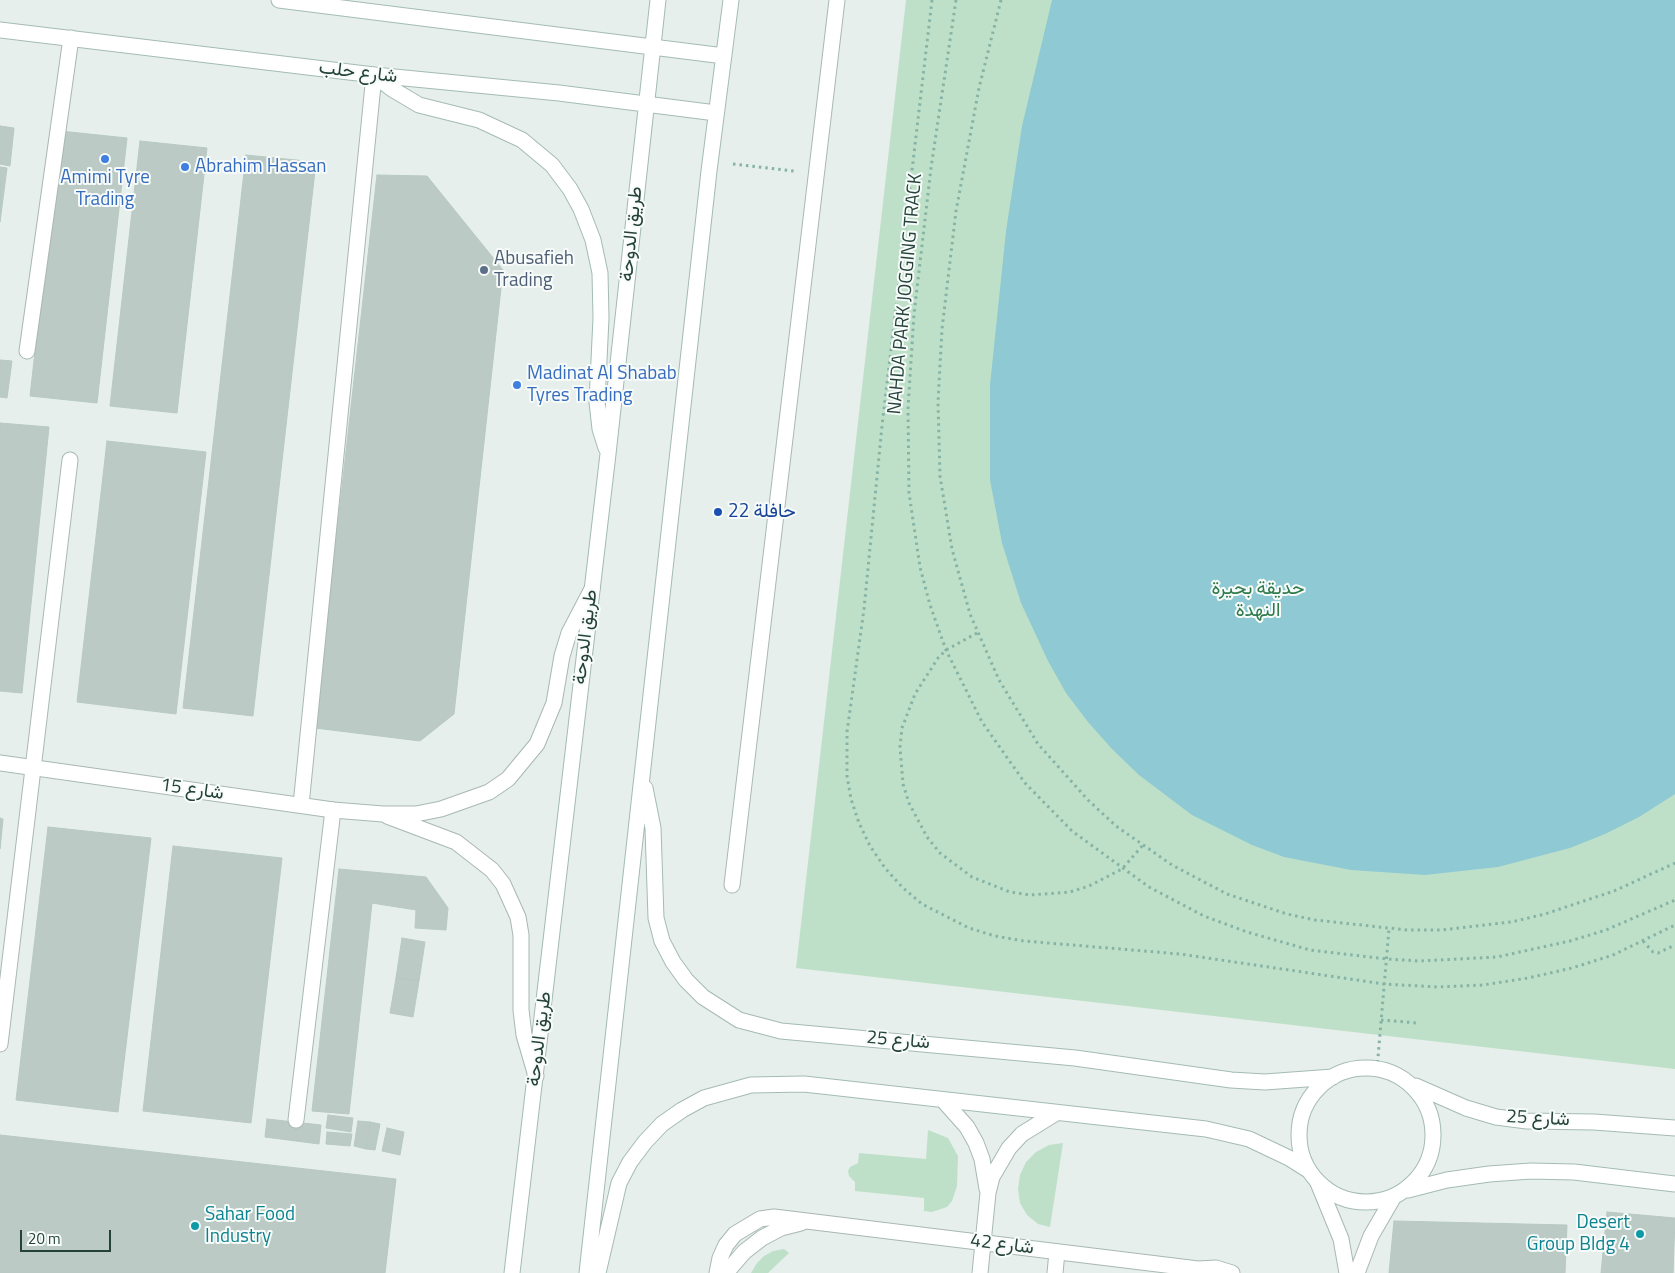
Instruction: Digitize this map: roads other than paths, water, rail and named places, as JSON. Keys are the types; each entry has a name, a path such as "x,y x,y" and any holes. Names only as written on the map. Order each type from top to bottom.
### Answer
{"street":[{"path":"279,0 724,56"},
{"path":"332,6 359,0"},
{"name":"طريق الدوحة","path":"512,1273 608,454 658,0"},
{"path":"587,1273 710,161 731,0"},
{"path":"732,885 837,0"},
{"name":"شارع حلب","path":"0,30 374,75 716,113"},
{"path":"27,351 71,38"},
{"path":"374,75 392,89 419,105 479,120 522,140 552,165 570,190 581,209 593,240 600,273 601,318 597,402 600,429 608,454"},
{"path":"301,805 374,75"},
{"path":"0,1044 70,460"},
{"name":"شارع 15","path":"0,763 333,810 383,814 416,814 441,810 489,792 508,779 524,763 537,744 547,724 570,633 592,589"},
{"name":"شارع 25","path":"642,778 653,828 656,918 662,941 672,962 702,997 739,1020 781,1031 1075,1058 1231,1080 1265,1082 1333,1077"},
{"path":"296,1120 333,810"},
{"name":"شارع 15","path":"383,814 456,842 492,870 503,884 518,917 521,935 521,1010 525,1042 536,1076"},
{"path":"1357,1273 1371,1236 1400,1194 1418,1180 1428,1164 1433,1147 1434,1128 1425,1102 1408,1082 1394,1074 1377,1069 1354,1069 1333,1077 1313,1095 1301,1118 1299,1136 1301,1153 1308,1170 1318,1183 1331,1193 1346,1200 1361,1203 1400,1194 1456,1179 1531,1171 1574,1172 1675,1184"},
{"name":"شارع 25","path":"1408,1082 1466,1108 1496,1116 1527,1121 1594,1122 1675,1128"},
{"path":"598,1273 612,1206 619,1183 630,1162 662,1124 682,1110 704,1098 751,1085 804,1084 1221,1132 1270,1148 1308,1170"},
{"path":"943,1100 967,1127 976,1143 986,1176 988,1193"},
{"path":"980,1273 988,1193 992,1177 1009,1148 1022,1134 1056,1113"},
{"path":"1318,1183 1341,1239 1347,1273"},
{"name":"شارع 42","path":"717,1273 720,1258 726,1245 735,1234 746,1225 760,1219 774,1217 1202,1271 1216,1268 1232,1273"},
{"name":"شارع 42","path":"726,1273 744,1252 762,1238 781,1228 805,1222"},
{"path":"1055,1273 1058,1252"}],"water":[{"name":"حديقة بحيرة النهدة","path":"1052,0 1675,0 1675,794 1639,817 1605,834 1570,848 1498,867 1425,875 1351,870 1284,857 1252,845 1192,815 1139,775 1088,722 1066,693 1048,661 1021,603 1002,543 990,480 990,385 1006,231 1022,126"}],"place":[{"name":"Amimi Tyre Trading","path":"105,159"},
{"name":"Abrahim Hassan","path":"185,167"},
{"name":"Abusafieh Trading","path":"484,270"},
{"name":"Madinat Al Shabab Tyres Trading","path":"517,385"},
{"name":"حافلة 22","path":"718,512"},
{"name":"Sahar Food Industry","path":"195,1226"},
{"name":"Desert Group Bldg 4","path":"1640,1234"}]}
